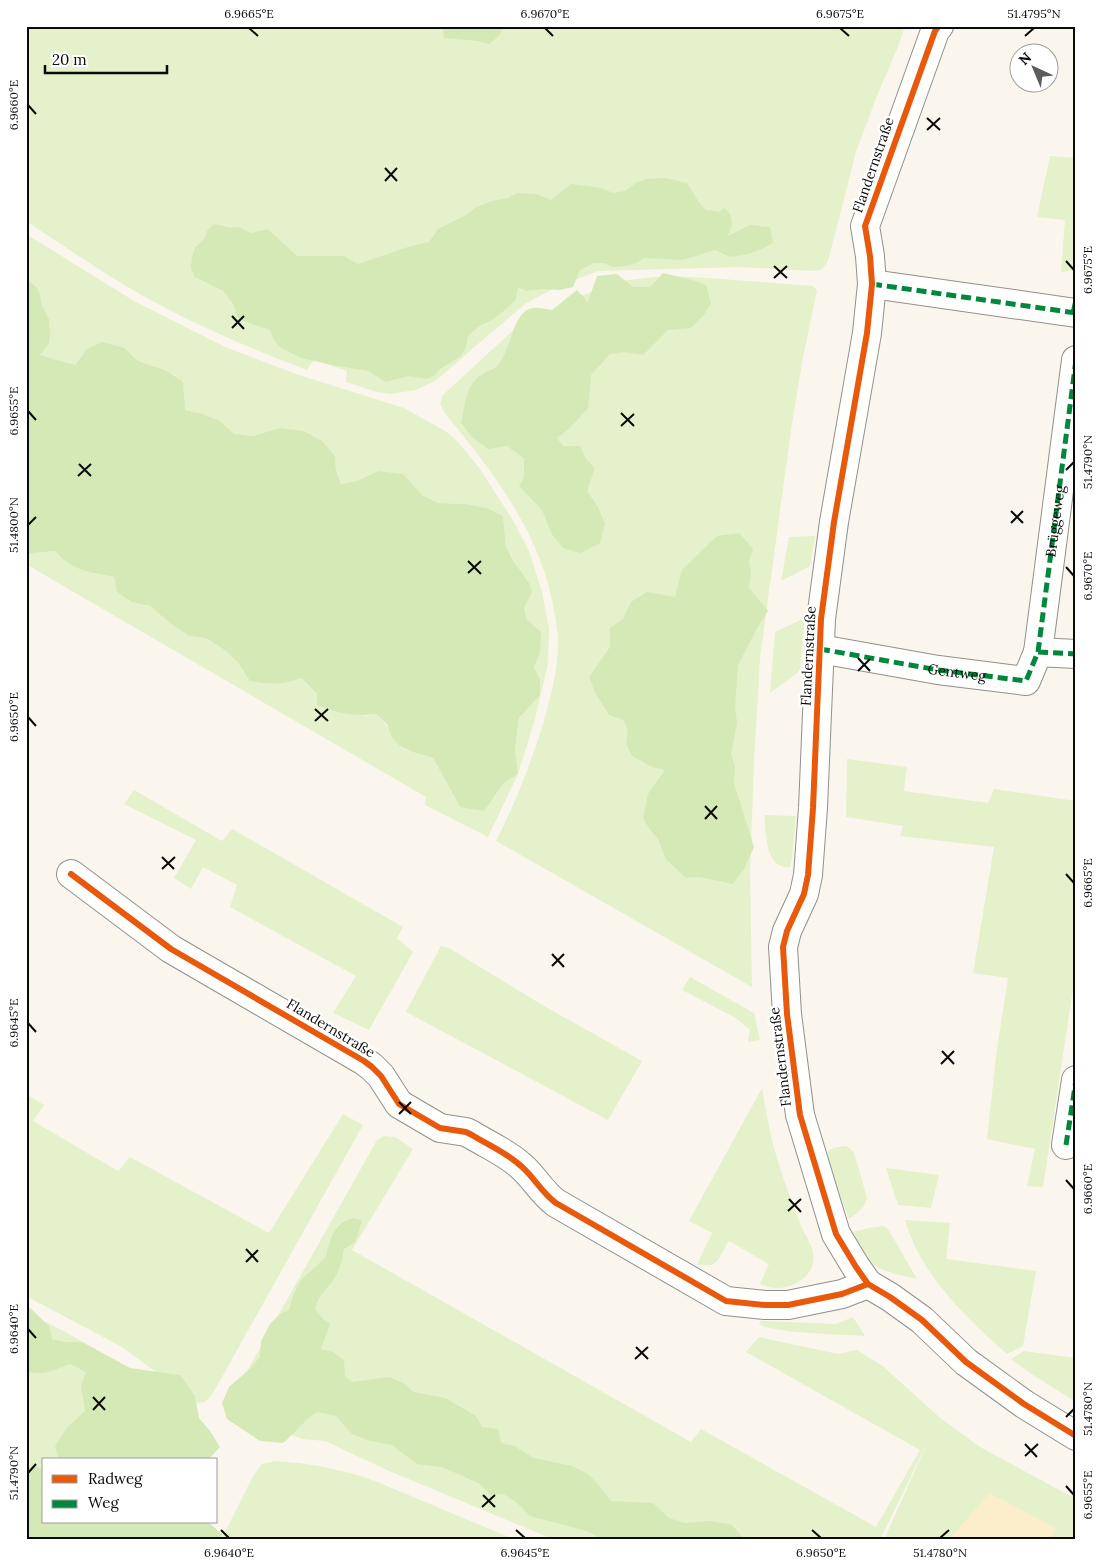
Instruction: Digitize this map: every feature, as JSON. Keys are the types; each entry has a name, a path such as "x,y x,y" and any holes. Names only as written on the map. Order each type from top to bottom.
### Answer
{"street":[{"name":"Flandernstraße","path":"939,26 935,31 922,66 865,226 872,284 867,333 834,522 821,619 813,808 808,874 804,894 787,931 783,947 787,1014 800,1115 836,1234 856,1268 868,1284 922,1320 966,1362 1024,1404 1076,1436"},
{"path":"872,284 1075,309"},
{"name":"Brüggeweg","path":"1038,652 1076,360"},
{"name":"Gentweg","path":"820,649 938,670 1026,681 1038,652"},
{"path":"1038,652 1076,654"},
{"name":"Flandernstraße","path":"71,874 170,949 364,1060 380,1076 399,1104 440,1128 466,1132 514,1160 548,1197 556,1203 726,1301 742,1304 788,1305 842,1294 868,1284"},
{"path":"1066,1145 1076,1080"}],"green space":[{"path":"26,26 905,26 856,152 828,261 822,269 816,271 740,267 598,271 556,287 525,304 435,381 416,390 390,394 346,382 347,371 314,360 307,370 193,322 123,284 26,221"},
{"path":"443,26 503,26 500,35 489,44 478,41 444,38"},
{"path":"1050,156 1076,158 1076,270 1061,272 1065,220 1037,217"},
{"path":"666,178 687,183 706,210 719,212 725,208 732,221 728,236 750,225 770,227 773,243 748,254 730,257 715,250 682,260 644,258 637,263 613,267 604,263 594,263 580,270 573,287 560,290 526,291 518,287 514,302 494,319 479,326 468,336 466,347 461,356 427,379 408,376 386,382 368,371 301,358 280,347 274,340 270,330 238,318 233,304 223,291 195,277 191,268 195,248 205,238 207,231 214,224 231,228 239,227 251,233 268,229 297,256 344,256 358,264 429,242 438,229 466,215 475,208 492,201 508,198 517,193 536,194 551,200 571,184 601,188 613,193 625,191 646,179"},
{"path":"26,234 134,301 225,347 296,374 404,408 447,432 458,442 480,469 514,522 529,551 542,592 549,628 548,664 535,719 518,774 515,750 519,718 540,695 540,679 534,667 541,633 527,620 524,608 532,593 506,547 503,516 487,508 465,504 438,503 422,495 402,474 379,471 356,481 341,484 336,470 335,456 279,428 253,436 233,434 219,420 185,410 165,370 138,361 125,348 87,349 75,365 40,355 50,333 49,319 42,305 39,290 29,280 26,272"},
{"path":"26,272 29,280 39,290 42,305 49,319 49,343 40,355 75,365 87,349 102,342 125,348 138,361 165,370 183,382 185,410 219,420 234,434 253,436 279,428 303,431 322,441 335,456 336,470 341,484 356,481 379,471 403,474 422,495 438,503 465,504 487,508 503,516 506,547 529,583 532,593 524,608 527,620 541,632 540,652 534,667 540,679 540,695 519,718 515,750 518,774 504,783 484,811 460,807 433,758 404,748 394,739 388,725 376,714 346,714 317,705 317,694 301,678 276,684 250,681 239,664 226,651 206,638 189,636 150,606 131,602 117,592 114,577 75,567 56,551 26,555"},
{"path":"663,273 706,285 711,303 704,315 691,328 668,330 643,355 624,352 610,354 591,375 588,408 570,428 557,438 563,446 580,446 586,459 595,468 587,491 598,507 605,524 600,543 580,553 563,548 551,533 542,510 519,486 524,477 524,458 507,446 488,449 472,437 461,423 469,390 475,380 496,367 502,359 520,316 526,311 533,308 552,310 577,290 588,302 597,276 617,274 633,287 650,287"},
{"path":"665,276 813,286 817,290 792,423 760,658 750,872 752,987 496,841 523,782 544,721 552,692 558,653 558,633 549,588 529,534 499,484 446,415 440,404 443,395 511,332 611,282"},
{"path":"739,533 753,549 749,562 751,571 749,588 768,611 738,665 735,707 737,723 731,754 735,766 734,783 754,847 744,869 733,884 699,877 686,878 666,859 658,839 643,818 648,794 665,770 652,767 632,756 626,743 628,730 623,720 609,715 596,694 589,677 610,647 610,628 623,619 631,602 647,592 675,597 682,570 717,536"},
{"path":"815,536 810,566 781,581 789,537"},
{"path":"56,551 96,574 115,577 117,592 131,602 150,606 189,636 206,638 226,651 239,664 251,681 276,683 289,682 301,678 317,694 364,716 376,714 388,726 404,749 433,758 460,807 494,798 504,783 518,774 488,837 425,805 426,797 26,564 26,555"},
{"path":"805,618 800,671 770,693 775,632"},
{"path":"847,759 907,767 904,791 988,803 994,789 1076,801 1076,969 1043,1187 1027,1186 1035,1149 987,1139 996,1056 1008,978 973,973 994,847 900,836 903,826 846,817"},
{"path":"134,790 222,841 232,829 403,927 397,938 413,952 369,1030 333,1013 356,976 230,907 237,885 203,867 191,889 174,878 196,840 124,804"},
{"path":"764,815 796,816 790,867 782,867 771,856 768,848"},
{"path":"441,946 449,948 544,1006 642,1061 608,1120 406,1012"},
{"path":"690,977 754,1013 760,1040 748,1042 750,1030 736,1018 682,990"},
{"path":"762,1088 771,1134 784,1181 814,1258 811,1269 803,1279 792,1285 780,1288 772,1288 760,1284 769,1264 729,1241 718,1260 712,1265 697,1265 712,1233 689,1221"},
{"path":"26,1094 44,1105 33,1121 118,1171 130,1157 269,1233 343,1114 363,1125 212,1395 205,1402 198,1403 122,1347 26,1296"},
{"path":"384,1136 395,1137 413,1149 352,1250 691,1442 701,1429 876,1527 920,1450 746,1352 759,1337 838,1354 857,1350 884,1367 939,1417 980,1447 1076,1499 1076,1540 884,1540 929,1439 880,1540 555,1540 387,1470 325,1441 302,1439 277,1430 234,1394 377,1140"},
{"path":"846,1146 854,1152 867,1198 864,1206 849,1219 827,1156 829,1150"},
{"path":"886,1168 939,1175 931,1208 898,1205"},
{"path":"354,1218 362,1221 355,1242 344,1249 337,1275 320,1297 315,1309 330,1324 321,1349 333,1352 344,1360 345,1376 352,1382 390,1377 405,1384 413,1392 445,1398 476,1416 482,1427 498,1429 501,1443 514,1446 534,1458 572,1466 588,1474 611,1501 653,1503 669,1518 685,1523 710,1521 732,1525 745,1540 604,1540 587,1531 530,1516 517,1503 504,1494 490,1495 480,1484 463,1476 441,1467 417,1464 392,1445 370,1441 352,1434 336,1416 317,1412 283,1443 260,1441 227,1419 222,1403 229,1387 251,1368 260,1357 261,1341 270,1324 280,1314 289,1310 301,1280 326,1257 333,1234 342,1223"},
{"path":"905,1220 950,1223 946,1259 1036,1271 1023,1346 1007,1354 946,1294 922,1259 912,1240"},
{"path":"884,1226 888,1229 917,1279 894,1274 877,1267 858,1245 853,1232"},
{"path":"26,1308 30,1308 49,1326 52,1339 65,1342 82,1342 130,1368 180,1375 195,1396 199,1418 220,1447 210,1458 58,1458 55,1446 66,1429 85,1411 81,1386 86,1372 70,1364 43,1373 26,1371"},
{"path":"26,1313 58,1328 131,1369 177,1458 42,1458 42,1524 26,1540"},
{"path":"853,1317 865,1336 777,1330 759,1324 761,1321 836,1324"},
{"path":"1024,1351 1076,1358 1076,1402 1011,1359"},
{"path":"274,1461 325,1467 363,1477 516,1540 221,1540 253,1476 262,1464"},
{"path":"38,1467 42,1469 42,1524 210,1524 223,1535 216,1540 26,1540 26,1468"}],"sand":[{"path":"989,1493 1056,1528 1051,1540 949,1540"}],"marked path":[{"path":"872,284 1076,313"},
{"path":"1073,313 1076,300"},
{"path":"1038,652 1076,360"},
{"path":"820,649 938,670 1026,681 1038,652 1076,654"},
{"path":"1066,1145 1076,1080"}],"cycle path":[{"path":"939,26 935,31 865,226 872,284 867,333 834,522 821,619 813,808 808,875 804,894 787,931 783,947 787,1014 800,1115 836,1234 856,1267 868,1284 922,1320 966,1362 1024,1404 1076,1436"},
{"path":"71,874 171,949 364,1061 381,1076 399,1104 440,1128 466,1132 504,1153 526,1170 546,1195 556,1203 726,1301 788,1305 842,1294 868,1284"}]}
